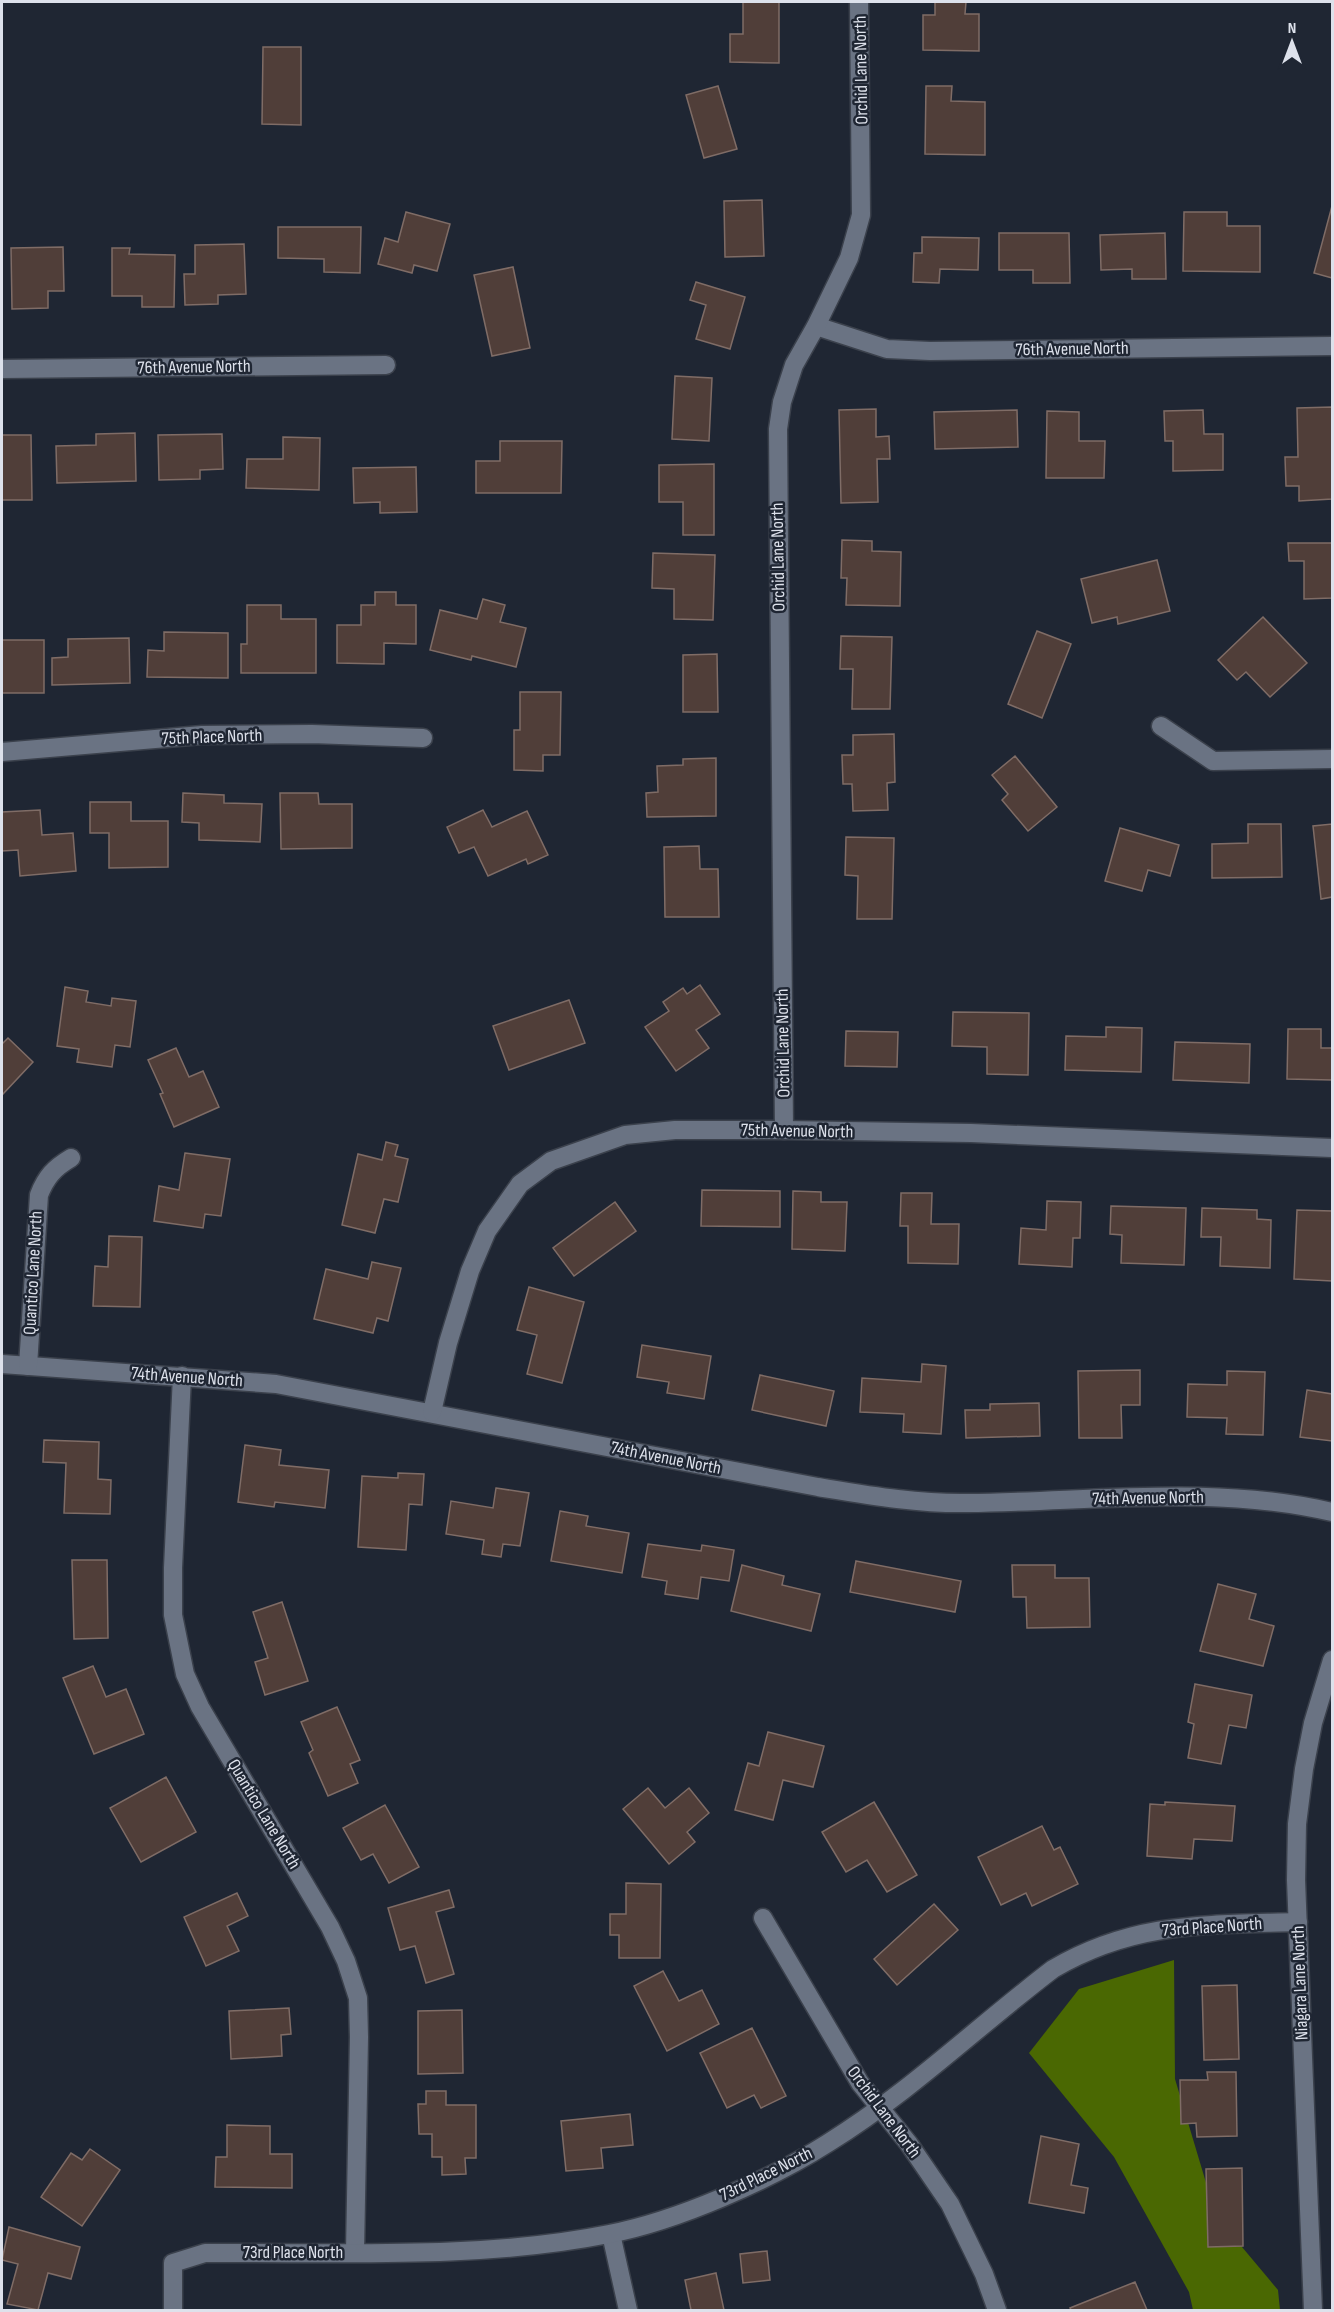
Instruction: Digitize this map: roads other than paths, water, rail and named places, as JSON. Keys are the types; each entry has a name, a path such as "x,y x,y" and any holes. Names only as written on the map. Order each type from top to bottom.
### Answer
{"street":[{"name":"Orchid Lane North","path":"784,1130 778,429 782,402 794,365 849,258 861,215 860,2"},
{"name":"76th Avenue North","path":"816,326 887,349 930,351 1332,346"},
{"name":"76th Avenue North","path":"2,369 386,365"},
{"path":"1161,726 1213,761 1332,759"},
{"name":"75th Place North","path":"2,752 202,735 312,734 423,738"},
{"name":"75th Avenue North","path":"432,1412 448,1343 470,1271 487,1231 520,1184 551,1161 625,1135 675,1130 971,1133 1332,1148"},
{"name":"Quantico Lane North","path":"28,1366 39,1195 45,1179 57,1166 70,1158"},
{"name":"74th Avenue North","path":"2,1364 276,1384 818,1487 891,1498 965,1503 1198,1496 1265,1499 1332,1512"},
{"name":"Quantico Lane North","path":"182,1376 173,1568 173,1615 178,1643 185,1674 200,1707 330,1927 346,1960 358,1998 355,2252"},
{"name":"Niagara Lane North","path":"1313,2310 1298,1922 1297,1824 1313,1723 1332,1660"},
{"name":"Orchid Lane North","path":"763,1918 860,2083 909,2144 950,2204 984,2274 997,2310"},
{"name":"73rd Place North","path":"173,2310 172,2264 204,2253 504,2249 611,2234 678,2214 752,2184 827,2144 879,2109 1037,1981 1080,1953 1130,1935 1181,1926 1298,1922"},
{"path":"611,2234 628,2310"}]}
